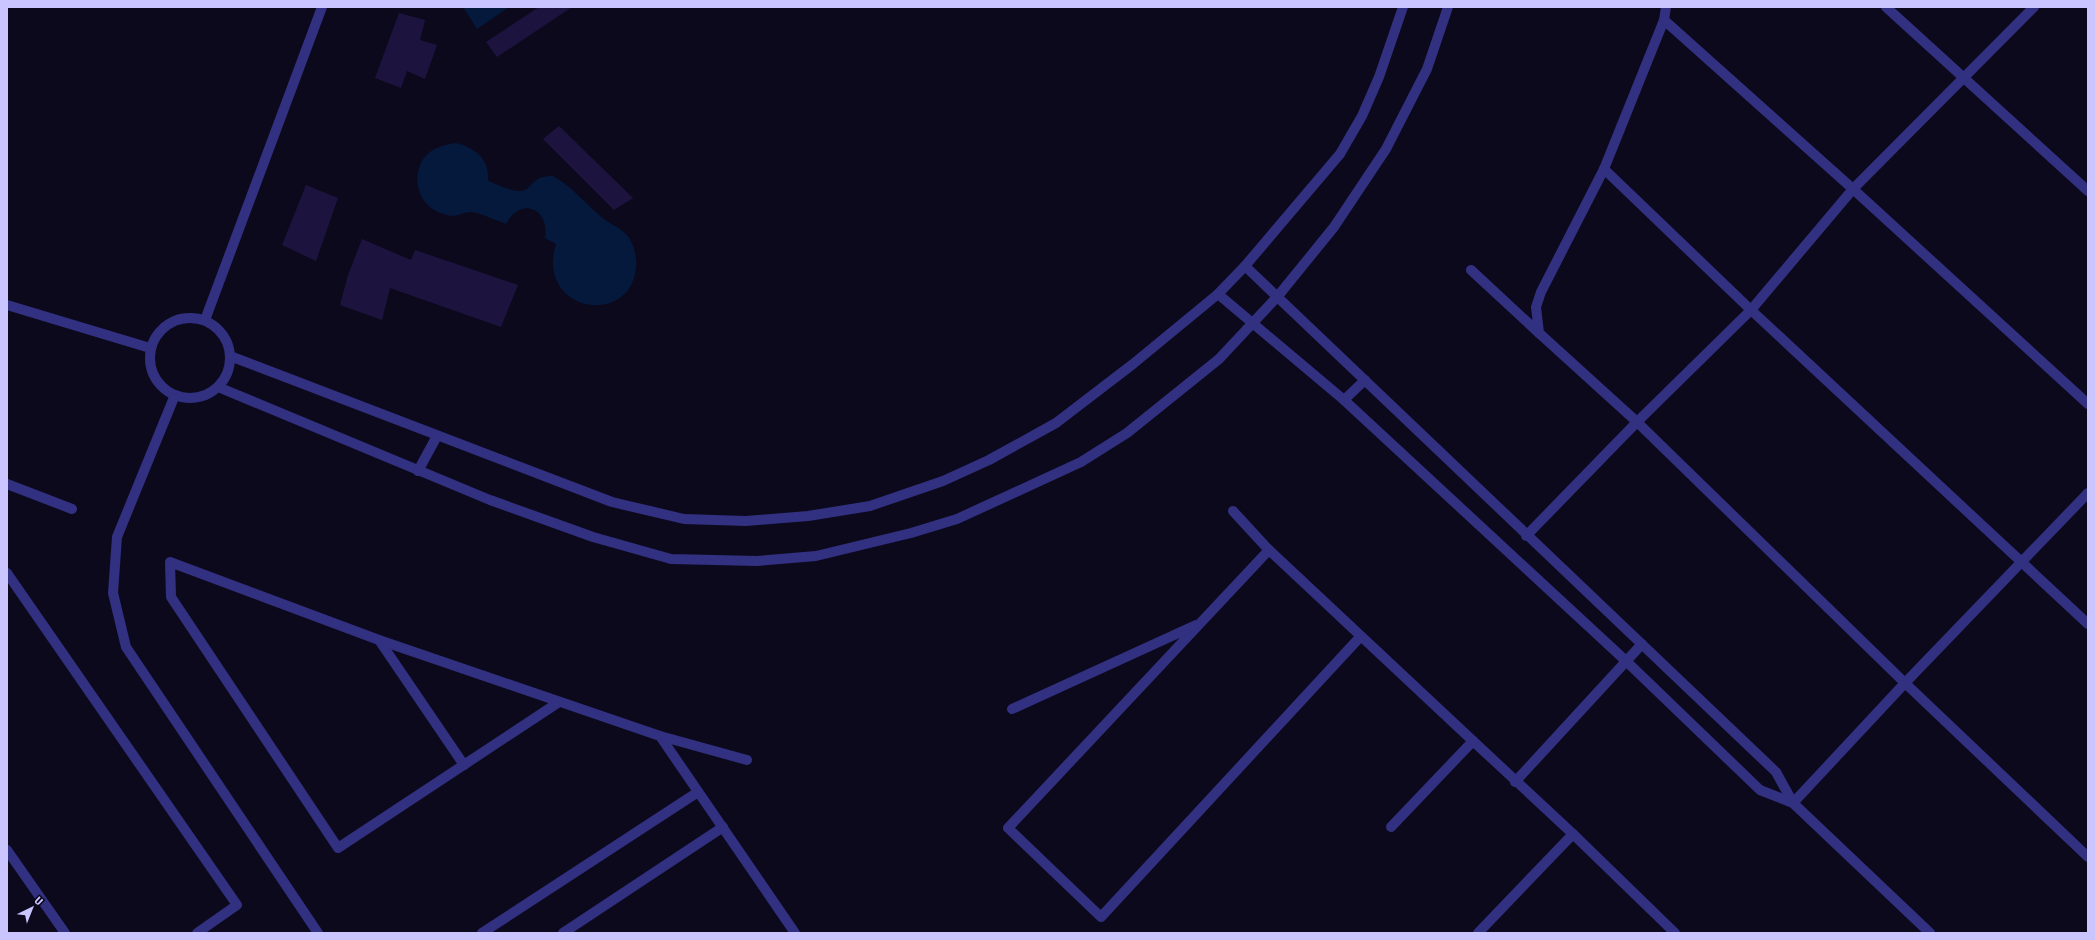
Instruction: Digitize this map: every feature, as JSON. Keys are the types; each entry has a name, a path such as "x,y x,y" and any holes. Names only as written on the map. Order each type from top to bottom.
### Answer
{"street":[{"path":"205,320 322,7"},
{"path":"230,356 612,502 684,519 746,521 808,516 870,506 943,481 989,460 1056,423 1106,386 1218,294 1245,266 1340,154 1362,116 1380,77 1403,7"},
{"path":"218,387 490,500 593,537 671,559 757,562 816,556 911,534 957,519 1081,462 1134,428 1219,359 1253,325 1334,227 1386,149 1427,69 1448,7"},
{"path":"1539,334 1536,307 1541,292 1604,169 1664,20 1666,7"},
{"path":"1886,7 2088,191"},
{"path":"1526,536 1637,422 1751,310 1853,189 2034,7"},
{"path":"1664,20 1853,189 2088,404"},
{"path":"1604,169 1751,310 2088,624"},
{"path":"1245,266 1278,296 1526,536 1776,772 1793,803 1930,933"},
{"path":"1472,270 1539,334 1637,422 1905,683 2088,857"},
{"path":"1218,294 1344,400 1626,661 1760,790 1793,803"},
{"path":"7,305 150,348"},
{"path":"194,317 205,320 215,326 223,335 230,356 229,367 218,387 208,394 186,398 175,395 165,389 157,381 152,371 150,348 154,337 171,322 182,318 194,317"},
{"path":"1344,400 1365,380"},
{"path":"175,395 117,537 113,593 126,648 318,933"},
{"path":"418,471 436,436"},
{"path":"7,484 72,509"},
{"path":"1793,803 1905,683 2088,493"},
{"path":"1233,511 1269,550 1515,782 1573,834 1670,932"},
{"path":"1269,550 1008,828 1102,917 1361,636"},
{"path":"559,702 338,848 171,597 170,562 379,640 559,702 660,736 747,760"},
{"path":"7,573 236,906 197,933"},
{"path":"1012,709 1200,623"},
{"path":"379,640 464,765"},
{"path":"1515,782 1642,644"},
{"path":"660,736 795,933"},
{"path":"1391,827 1473,741"},
{"path":"482,933 698,792"},
{"path":"563,933 723,827"},
{"path":"1478,933 1573,834"},
{"path":"7,850 65,933"}],"water":[{"path":"463,7 509,7 477,29"},
{"path":"456,143 470,148 480,156 487,167 488,181 506,188 523,191 540,178 553,176 571,189 602,218 623,231 631,241 636,259 636,268 630,287 618,299 603,305 586,304 571,297 559,285 553,267 556,244 545,238 543,219 539,213 533,209 526,208 519,210 512,215 506,224 474,212 451,216 431,208 425,202 418,188 418,171 421,163 427,154 436,148"}],"building":[{"path":"539,7 572,7 497,57 486,42"},
{"path":"399,13 425,20 420,40 437,45 425,79 407,71 401,88 375,78"},
{"path":"559,126 633,198 614,210 543,139"},
{"path":"306,185 338,198 316,261 282,245"},
{"path":"362,239 411,260 415,250 518,285 501,327 390,288 382,320 340,305 348,275"}]}
